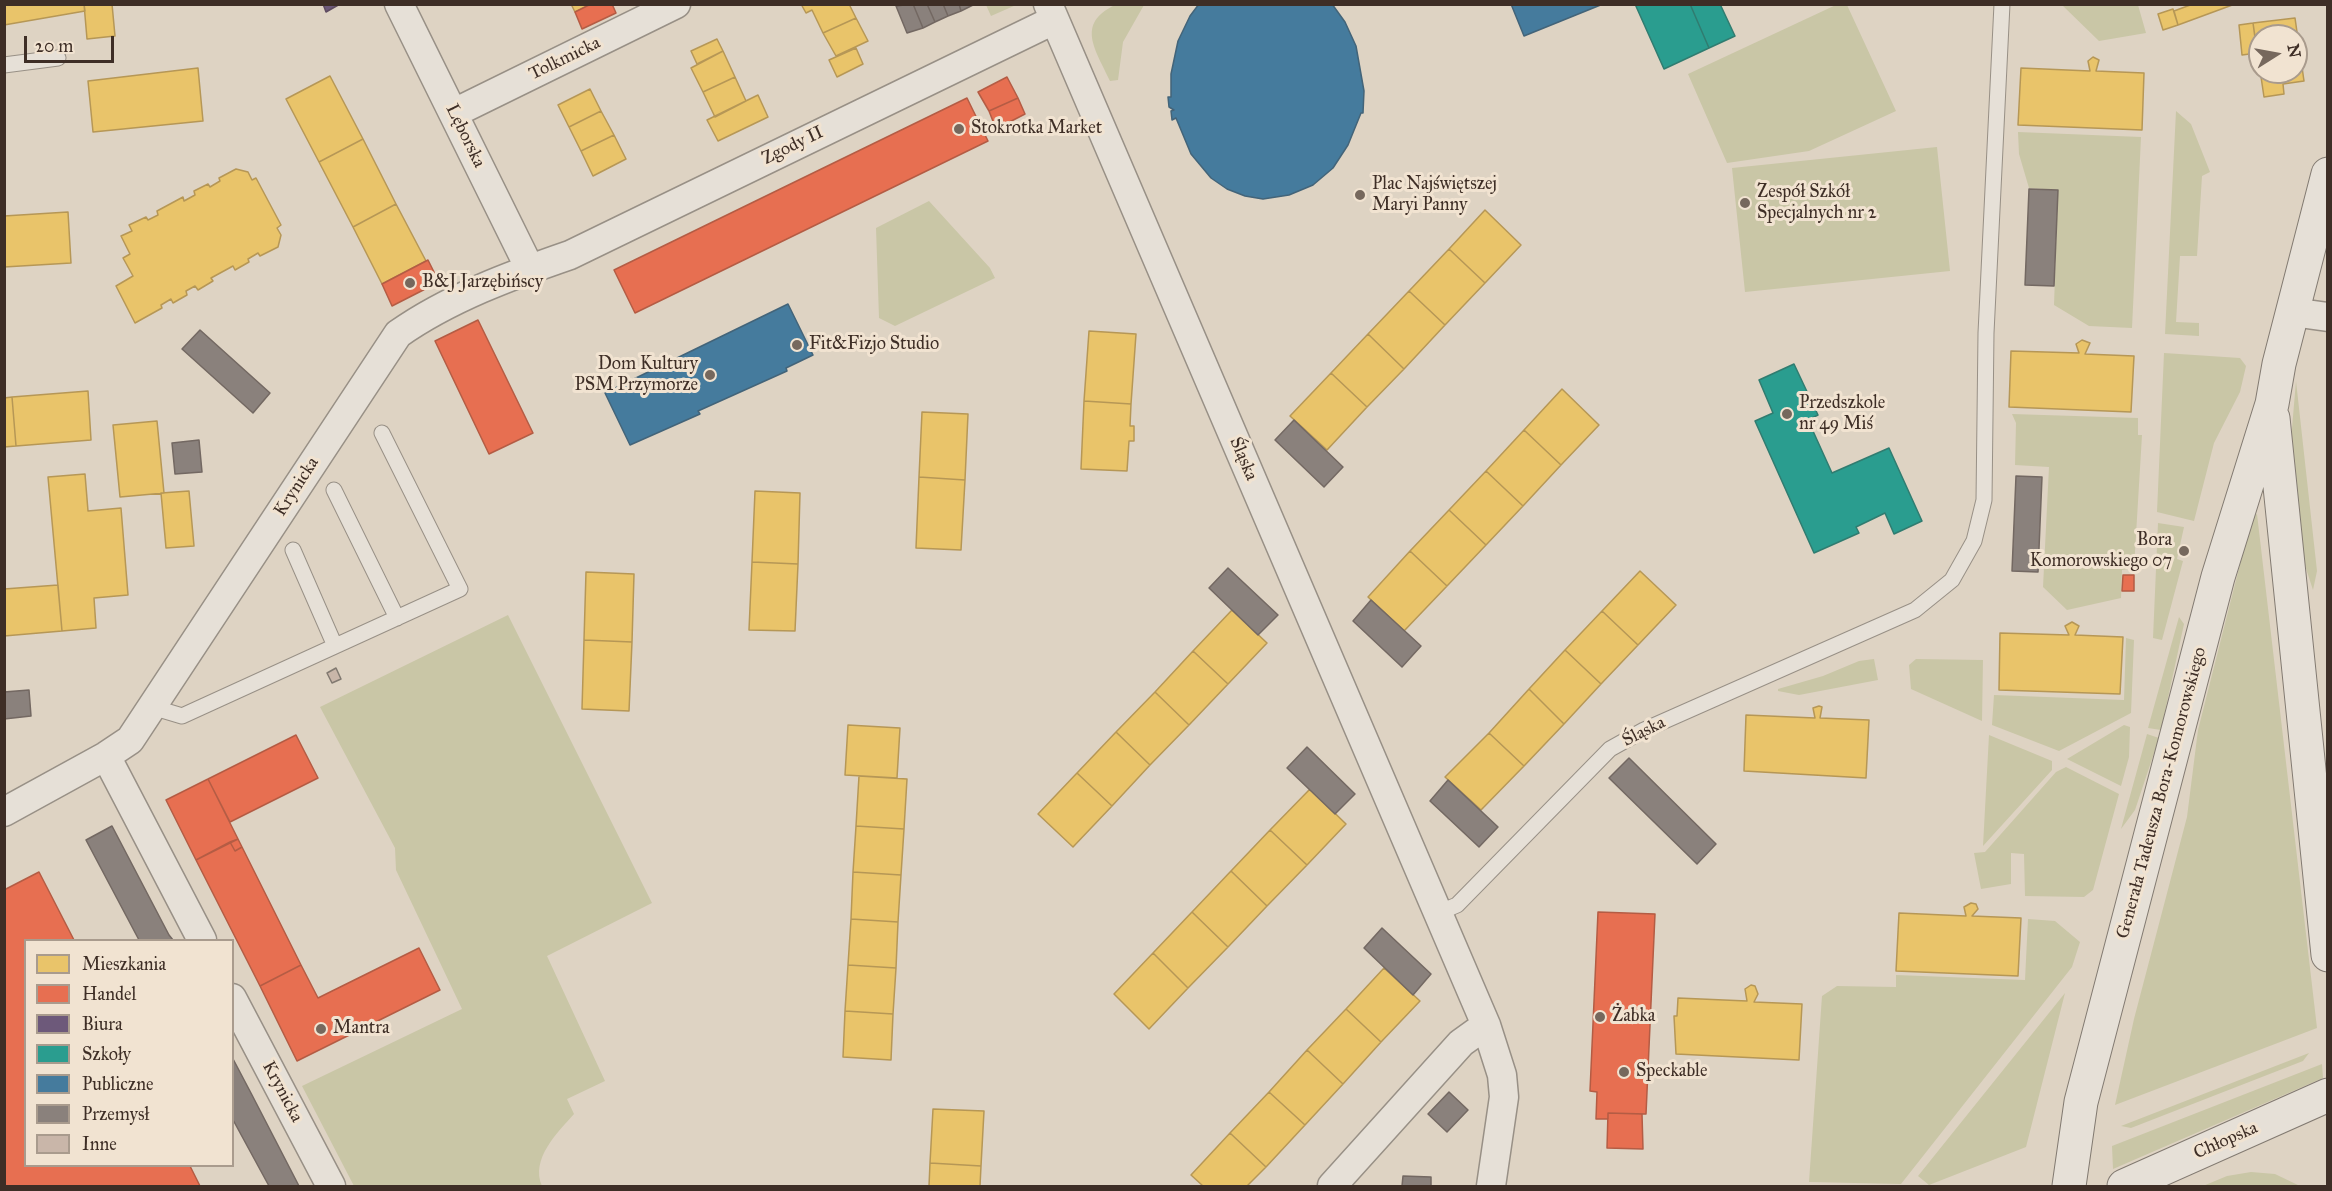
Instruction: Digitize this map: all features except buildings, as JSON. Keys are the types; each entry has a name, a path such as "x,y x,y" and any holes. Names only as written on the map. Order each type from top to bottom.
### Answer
{"street":[{"name":"Lęborska","path":"399,4 530,269"},
{"name":"Tolkmicka","path":"454,113 670,6"},
{"name":"Zgody II","path":"530,269 570,255 1051,12"},
{"name":"Śląska","path":"1051,12 1486,1025 1502,1075 1504,1097 1491,1186"},
{"name":"Generała Tadeusza Bora-Komorowskiego","path":"2069,1186 2081,1102 2218,577 2272,405 2292,312 2328,174"},
{"name":"Krynicka","path":"4,812 106,756 130,740 398,334 427,314 530,269"},
{"path":"2292,312 2328,317"},
{"name":"Generała Tadeusza Bora-Komorowskiego","path":"2272,405 2328,955"},
{"path":"106,756 201,939"},
{"name":"Krynicka","path":"234,1002 331,1186"},
{"path":"1332,1186 1461,1043 1486,1025"},
{"name":"Chłopska","path":"2124,1186 2328,1095"}],"lane":[{"name":"Śląska","path":"1438,913 1457,904 1610,749 1644,730 1915,610 1952,580 1974,540 1984,500 1986,333 2002,4"},
{"path":"4,65 58,58"},
{"path":"153,707 182,716 460,589 382,433"},
{"path":"334,490 397,618"},
{"path":"292,550 335,646"}],"shaded area":[{"path":"986,4 1016,5 991,16"},
{"path":"1838,4 1847,5 1896,111 1809,151 1727,163 1688,74"},
{"path":"1115,5 1144,5 1123,42 1118,80 1110,81 1095,48 1092,29 1095,21 1103,12"},
{"path":"2062,5 2138,5 2146,33 2099,41"},
{"path":"2176,111 2191,124 2210,172 2202,176 2197,256 2180,256 2176,322 2199,323 2199,336 2165,334"},
{"path":"2018,132 2141,137 2132,328 2089,326 2054,305 2058,190 2029,188 2019,154"},
{"path":"1937,147 1950,271 1745,292 1732,168"},
{"path":"929,201 990,268 995,278 895,326 879,318 876,228"},
{"path":"2164,353 2240,358 2246,366 2240,392 2214,443 2194,521 2157,512"},
{"path":"2296,381 2317,571 2313,590 2300,550 2291,440"},
{"path":"2012,414 2138,418 2138,435 2142,435 2134,568 2122,570 2121,598 2067,610 2043,587 2049,467 2015,465 2016,423"},
{"path":"2257,514 2317,1028 2115,1105 2134,1019 2187,817 2198,730 2252,517"},
{"path":"2158,523 2184,527 2177,559 2183,561 2162,640 2153,638"},
{"path":"508,615 652,903 547,956 605,1081 567,1099 574,1114 554,1138 543,1156 539,1176 542,1186 354,1186 302,1086 462,1009 396,870 395,848 320,707"},
{"path":"2179,617 2184,624 2161,730 2148,728"},
{"path":"2126,638 2134,640 2131,713 2059,751 1992,725 1994,695 2124,700"},
{"path":"1874,659 1878,680 1799,695 1778,691 1778,689 1823,676 1859,661"},
{"path":"1916,659 1983,660 1982,721 1911,689 1909,665"},
{"path":"2124,725 2130,727 2129,757 2121,786 2067,759"},
{"path":"2147,734 2159,738 2135,810 2121,829"},
{"path":"1989,735 2052,761 2052,770 1983,846"},
{"path":"2066,767 2119,794 2093,890 2084,897 2025,896 2024,854 2011,853 2011,884 1981,889 1974,853 1985,852 2056,772"},
{"path":"2028,919 2055,921 2080,942 2072,967 1901,1184 1809,1182 1822,996 1837,986 1896,987 1896,975 2025,980"},
{"path":"2065,993 2026,1147 1929,1185 1918,1176"},
{"path":"2309,1053 2303,1061 2131,1128 2121,1126"},
{"path":"2322,1064 2323,1078 2113,1169 2112,1146"},
{"path":"2251,1172 2275,1174 2300,1186 2203,1186 2227,1176"}],"place":[{"name":"Stokrotka Market","path":"959,129"},
{"name":"Plac Najświętszej Maryi Panny","path":"1360,195"},
{"name":"Zespół Szkół Specjalnych nr 2","path":"1745,203"},
{"name":"B&J Jarzębińscy","path":"410,283"},
{"name":"Fit&Fizjo Studio","path":"797,345"},
{"name":"Dom Kultury PSM Przymorze","path":"710,375"},
{"name":"Przedszkole nr 49 Miś","path":"1787,414"},
{"name":"Bora Komorowskiego 07","path":"2184,551"},
{"name":"Żabka","path":"1600,1017"},
{"name":"Mantra","path":"321,1029"},
{"name":"Speckable","path":"1624,1072"}]}
